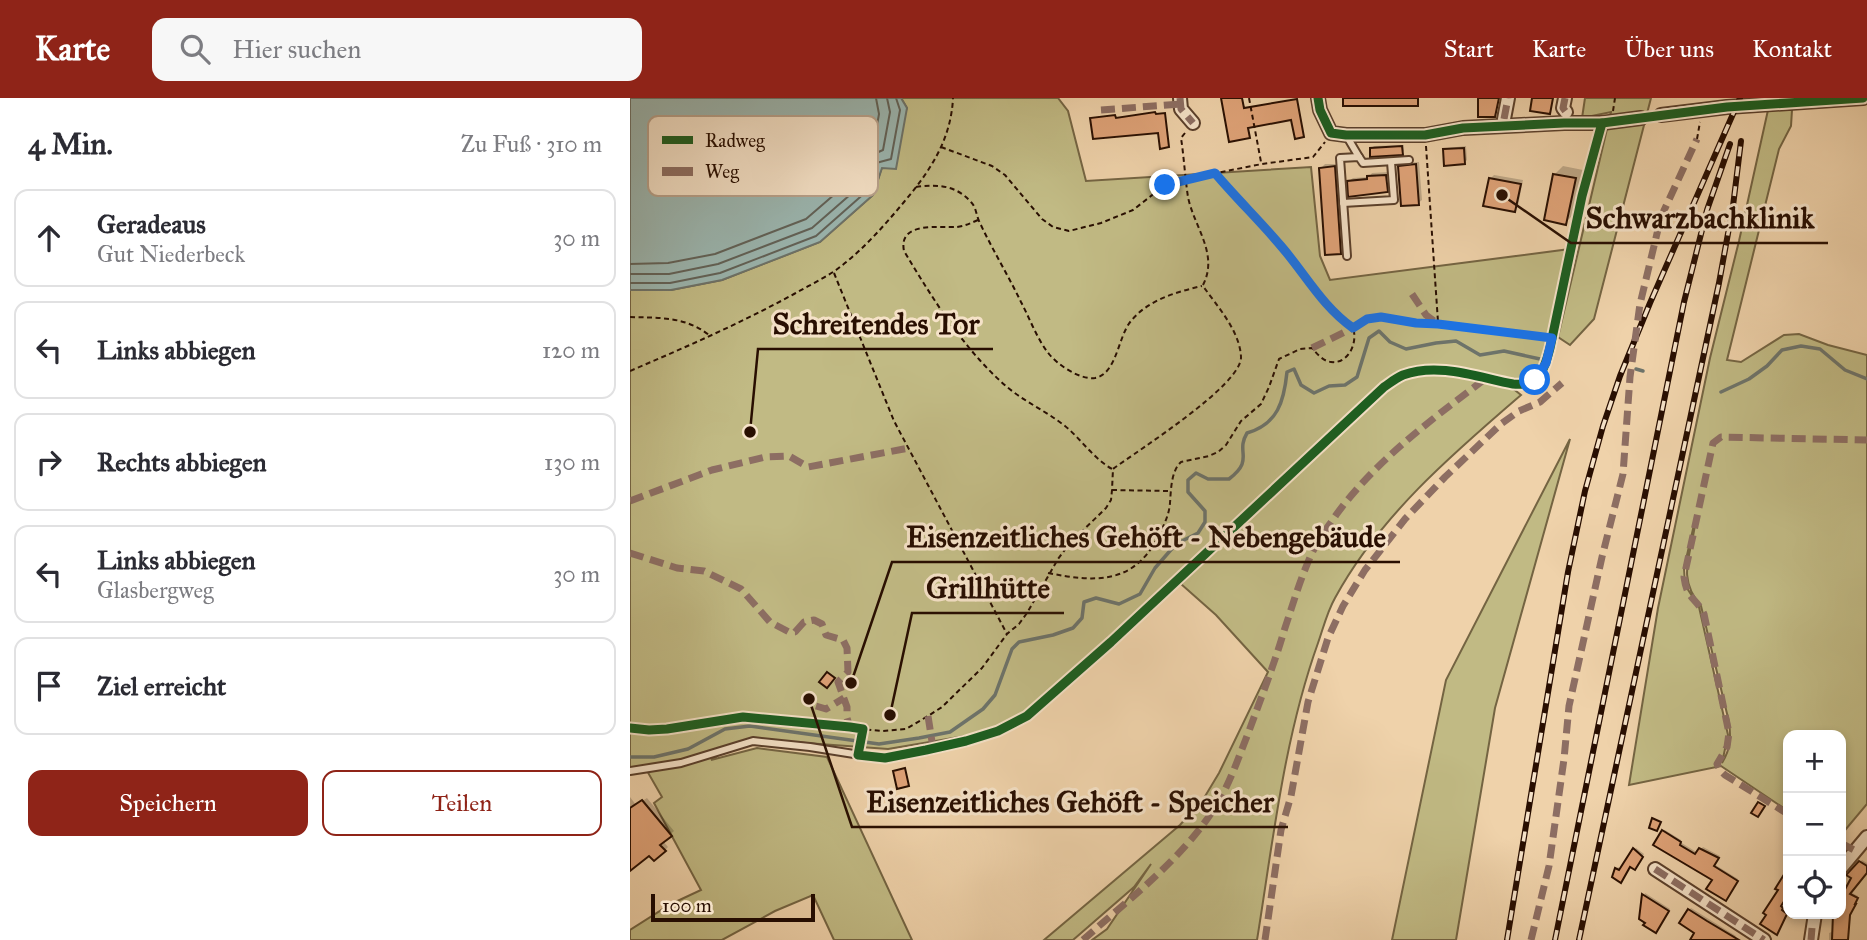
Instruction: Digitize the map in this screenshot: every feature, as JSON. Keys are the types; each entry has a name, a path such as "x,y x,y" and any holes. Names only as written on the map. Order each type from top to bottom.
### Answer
{"street":[{"path":"1180,98 1181,109 1193,123"},
{"path":"1318,98 1331,133 1346,135 1425,135 1462,128 1602,123 1641,118"},
{"path":"1504,119 1508,98"},
{"path":"1565,98 1563,108 1566,112"},
{"path":"1661,115 1703,109 1863,98"},
{"path":"1846,862 1867,837"},
{"path":"1655,869 1764,940"},
{"path":"1811,940 1814,919"}],"lane":[{"path":"630,771 681,763 754,741 886,758 966,741 998,731 1037,708 1384,387 1400,376 1421,370 1440,369 1513,384 1522,385 1535,380 1546,363 1582,196 1602,123"},
{"path":"1346,135 1363,163 1409,160"},
{"path":"1347,256 1340,158 1359,157"},
{"path":"1343,203 1394,200 1391,162"}],"path":[{"path":"630,371 753,317 834,272 862,249 916,187 941,147 949,129 953,98"},
{"path":"1250,98 1262,164"},
{"path":"1697,139 1703,109"},
{"path":"1193,123 1181,138 1190,204 1208,253 1209,266 1203,286"},
{"path":"941,147 992,166 1005,175 1042,219 1060,230 1069,231 1133,211 1165,185 1262,164 1313,157 1331,133"},
{"path":"1425,135 1438,324"},
{"path":"1048,573 1094,579 1122,574 1133,568 1152,550 1162,530 1167,518 1176,466 1181,462 1218,452 1226,445 1241,421 1261,404 1279,359 1300,348 1312,348 1321,358 1330,362 1339,361 1354,347 1353,328 1341,320 1315,292 1281,245 1215,173"},
{"path":"916,187 941,185 954,190 973,204 1034,329 1050,355 1086,378 1104,375 1115,358 1129,322 1142,309 1169,296 1203,286"},
{"path":"979,220 958,227 935,226 911,232 906,235 904,251 953,326 996,376 1028,403 1065,426 1100,461 1113,469"},
{"path":"834,272 894,421 1007,634"},
{"path":"1113,469 1201,405 1227,382 1239,367 1241,354 1233,331 1203,286"},
{"path":"630,317 680,320 710,335"},
{"path":"1353,328 1367,319 1381,317 1552,338"},
{"path":"630,728 667,729 743,717 863,731 906,729 942,707 982,668 1007,634 1019,624 1048,573 1070,543 1106,508 1111,499 1113,469"},
{"path":"1112,491 1170,491"},
{"path":"859,748 863,731"}],"shaded area":[{"path":"901,98 1058,98 1068,111 1086,181 1311,167 1320,256 1330,280 1570,249 1543,363 1531,378 1512,380 1440,367 1420,368 1399,374 1056,687 1015,719 971,735 888,749 753,739 738,742 711,760 757,748 827,757 912,940 834,940 813,895 775,911 722,940 630,940 630,930 671,904 701,890 654,803 662,797 646,769 630,772 630,290 671,290 722,280 820,242 872,196 878,196 878,179 882,167 907,108"},
{"path":"1585,98 1651,98 1594,319 1570,345 1558,337 1611,112 1582,118"},
{"path":"1768,110 1792,110 1791,126 1779,149 1727,360 1741,362 1784,335 1799,334 1867,355 1867,804 1846,829 1846,730 1783,730 1783,808 1721,766 1629,785 1658,608 1710,358","holes":["1696,516 1688,562 1689,584 1701,606 1729,722 1730,743 1722,763 1728,735 1699,607 1685,585 1684,568"]},
{"path":"1439,372 1511,387 1521,395 1443,464 1395,514 1353,568 1332,603 1296,716 1274,828 1257,940 1092,940 1107,929 1151,864 1134,887 1073,940 1044,940 1180,825 1204,798 1268,672 1216,615 1181,584 1388,387 1413,376"},
{"path":"1570,439 1495,708 1456,940 1392,940 1446,680"}],"water":[{"path":"630,98 901,98 907,108 896,169 882,168 878,180 878,116 648,116 648,196 872,196 820,242 722,280 671,290 630,290"}],"building":[{"path":"1221,98 1242,98 1244,108 1297,99 1304,137 1295,139 1291,120 1248,128 1250,138 1229,142"},
{"path":"1343,98 1418,98 1418,106 1343,106"},
{"path":"1478,98 1499,98 1495,117 1478,117"},
{"path":"1532,98 1553,98 1550,114 1530,111"},
{"path":"1165,113 1169,147 1160,149 1158,133 1093,139 1090,118 1115,115 1116,118"},
{"path":"1402,146 1403,155 1370,157 1370,148"},
{"path":"1464,148 1465,164 1444,166 1443,149"},
{"path":"1416,164 1419,205 1401,206 1398,166"},
{"path":"1335,166 1341,254 1325,255 1319,168"},
{"path":"1553,174 1576,178 1566,225 1544,220"},
{"path":"1386,175 1388,192 1348,197 1347,181"},
{"path":"1489,178 1521,184 1515,212 1483,206"},
{"path":"827,672 835,678 827,688 819,682"},
{"path":"905,768 909,786 897,789 893,771"},
{"path":"642,800 672,836 660,845 666,851 654,861 649,856 630,871 630,808"},
{"path":"1758,802 1765,806 1758,817 1751,813"},
{"path":"1652,818 1661,822 1657,831 1649,828"},
{"path":"1662,830 1695,854 1699,848 1719,858 1714,866 1738,881 1726,901 1706,889 1712,880 1653,845"},
{"path":"1633,848 1643,857 1635,870 1630,867 1621,883 1612,877 1615,868 1619,870"},
{"path":"1859,861 1867,866 1867,873 1850,894 1858,898 1850,915 1848,940 1832,940 1833,919 1846,919 1846,888 1851,878 1846,875"},
{"path":"1783,876 1781,906 1785,919 1777,935 1760,924 1766,915 1763,913 1778,890 1775,889"},
{"path":"1642,894 1669,911 1656,933 1639,919"},
{"path":"1688,909 1739,940 1690,940 1694,933 1679,923"}],"waterway":[{"path":"630,757 654,757 688,749 725,729 750,726 879,744 950,732 983,709 995,695 1012,649 1019,642 1073,628 1082,618 1084,602 1096,598 1119,604 1140,594 1155,568 1176,544 1198,533 1205,522 1205,511 1188,492 1188,480 1196,473 1208,479 1229,479 1237,472 1243,461 1243,446 1247,433 1266,424 1278,410 1287,372 1294,369 1301,385 1314,393 1329,386 1345,385 1357,377 1369,338 1379,331 1390,342 1406,349 1456,341 1480,355 1504,351 1540,359"},
{"path":"1721,392 1749,379 1767,366 1782,350 1801,346 1820,349 1845,370 1867,379"},
{"path":"1636,369 1643,371"}],"tunnel":[{"path":"1641,118 1661,115"}],"railway":[{"path":"1507,940 1568,572 1585,491 1620,376 1740,98"},
{"path":"1579,940 1719,283 1741,141"},
{"path":"1555,940 1684,302 1707,210 1730,144"}],"marked path":[{"path":"1180,98 1181,109 1193,123"},
{"path":"1504,119 1508,98"},
{"path":"1565,98 1563,108 1566,112"},
{"path":"1101,110 1181,104"},
{"path":"1531,940 1549,866 1569,706 1623,474 1630,377 1640,304 1661,217 1697,139"},
{"path":"1412,294 1426,315 1438,324"},
{"path":"1312,348 1353,328"},
{"path":"1083,940 1173,859 1217,804 1249,731 1297,590 1318,542 1336,515 1386,459 1485,379"},
{"path":"1265,940 1281,830 1291,796 1308,702 1328,638 1343,606 1365,570 1405,519 1445,477 1501,424 1519,411 1540,402 1562,383"},
{"path":"1783,811 1725,775 1717,764 1727,747 1729,733 1704,614 1689,594 1684,577 1713,443 1721,437 1867,440"},
{"path":"630,501 712,470 765,457 789,456 808,467 909,448"},
{"path":"630,553 677,568 704,571 741,589 770,622 789,632 795,632 804,622 814,620 822,624 826,635 843,640 847,648 848,672 838,682 847,707 850,727"},
{"path":"816,706 826,709 844,698"},
{"path":"928,716 933,748"},
{"path":"1846,846 1856,851"},
{"path":"1655,869 1764,940"},
{"path":"1811,940 1812,928"}],"cycle path":[{"path":"1318,98 1320,110 1331,133 1346,135 1425,135 1463,128 1602,123 1727,107 1863,98"},
{"path":"630,728 667,729 743,717 850,727 863,729 858,755 885,758 966,741 998,731 1027,716 1111,642 1393,381 1416,371 1430,370 1458,372 1513,384 1535,380 1543,370 1550,348 1582,196 1602,123"}],"place":[{"name":"Schwarzbachklinik","path":"1502,195"},
{"name":"Schreitendes Tor","path":"750,432"},
{"name":"Eisenzeitliches Gehöft - Nebengebäude","path":"851,683"},
{"name":"Eisenzeitliches Gehöft - Speicher","path":"809,699"},
{"name":"Grillhütte","path":"890,715"}],"route":[{"path":"1165,185 1215,173 1281,245 1315,292 1341,320 1353,328 1367,319 1381,317 1428,325 1552,338 1546,363 1535,380"}]}
